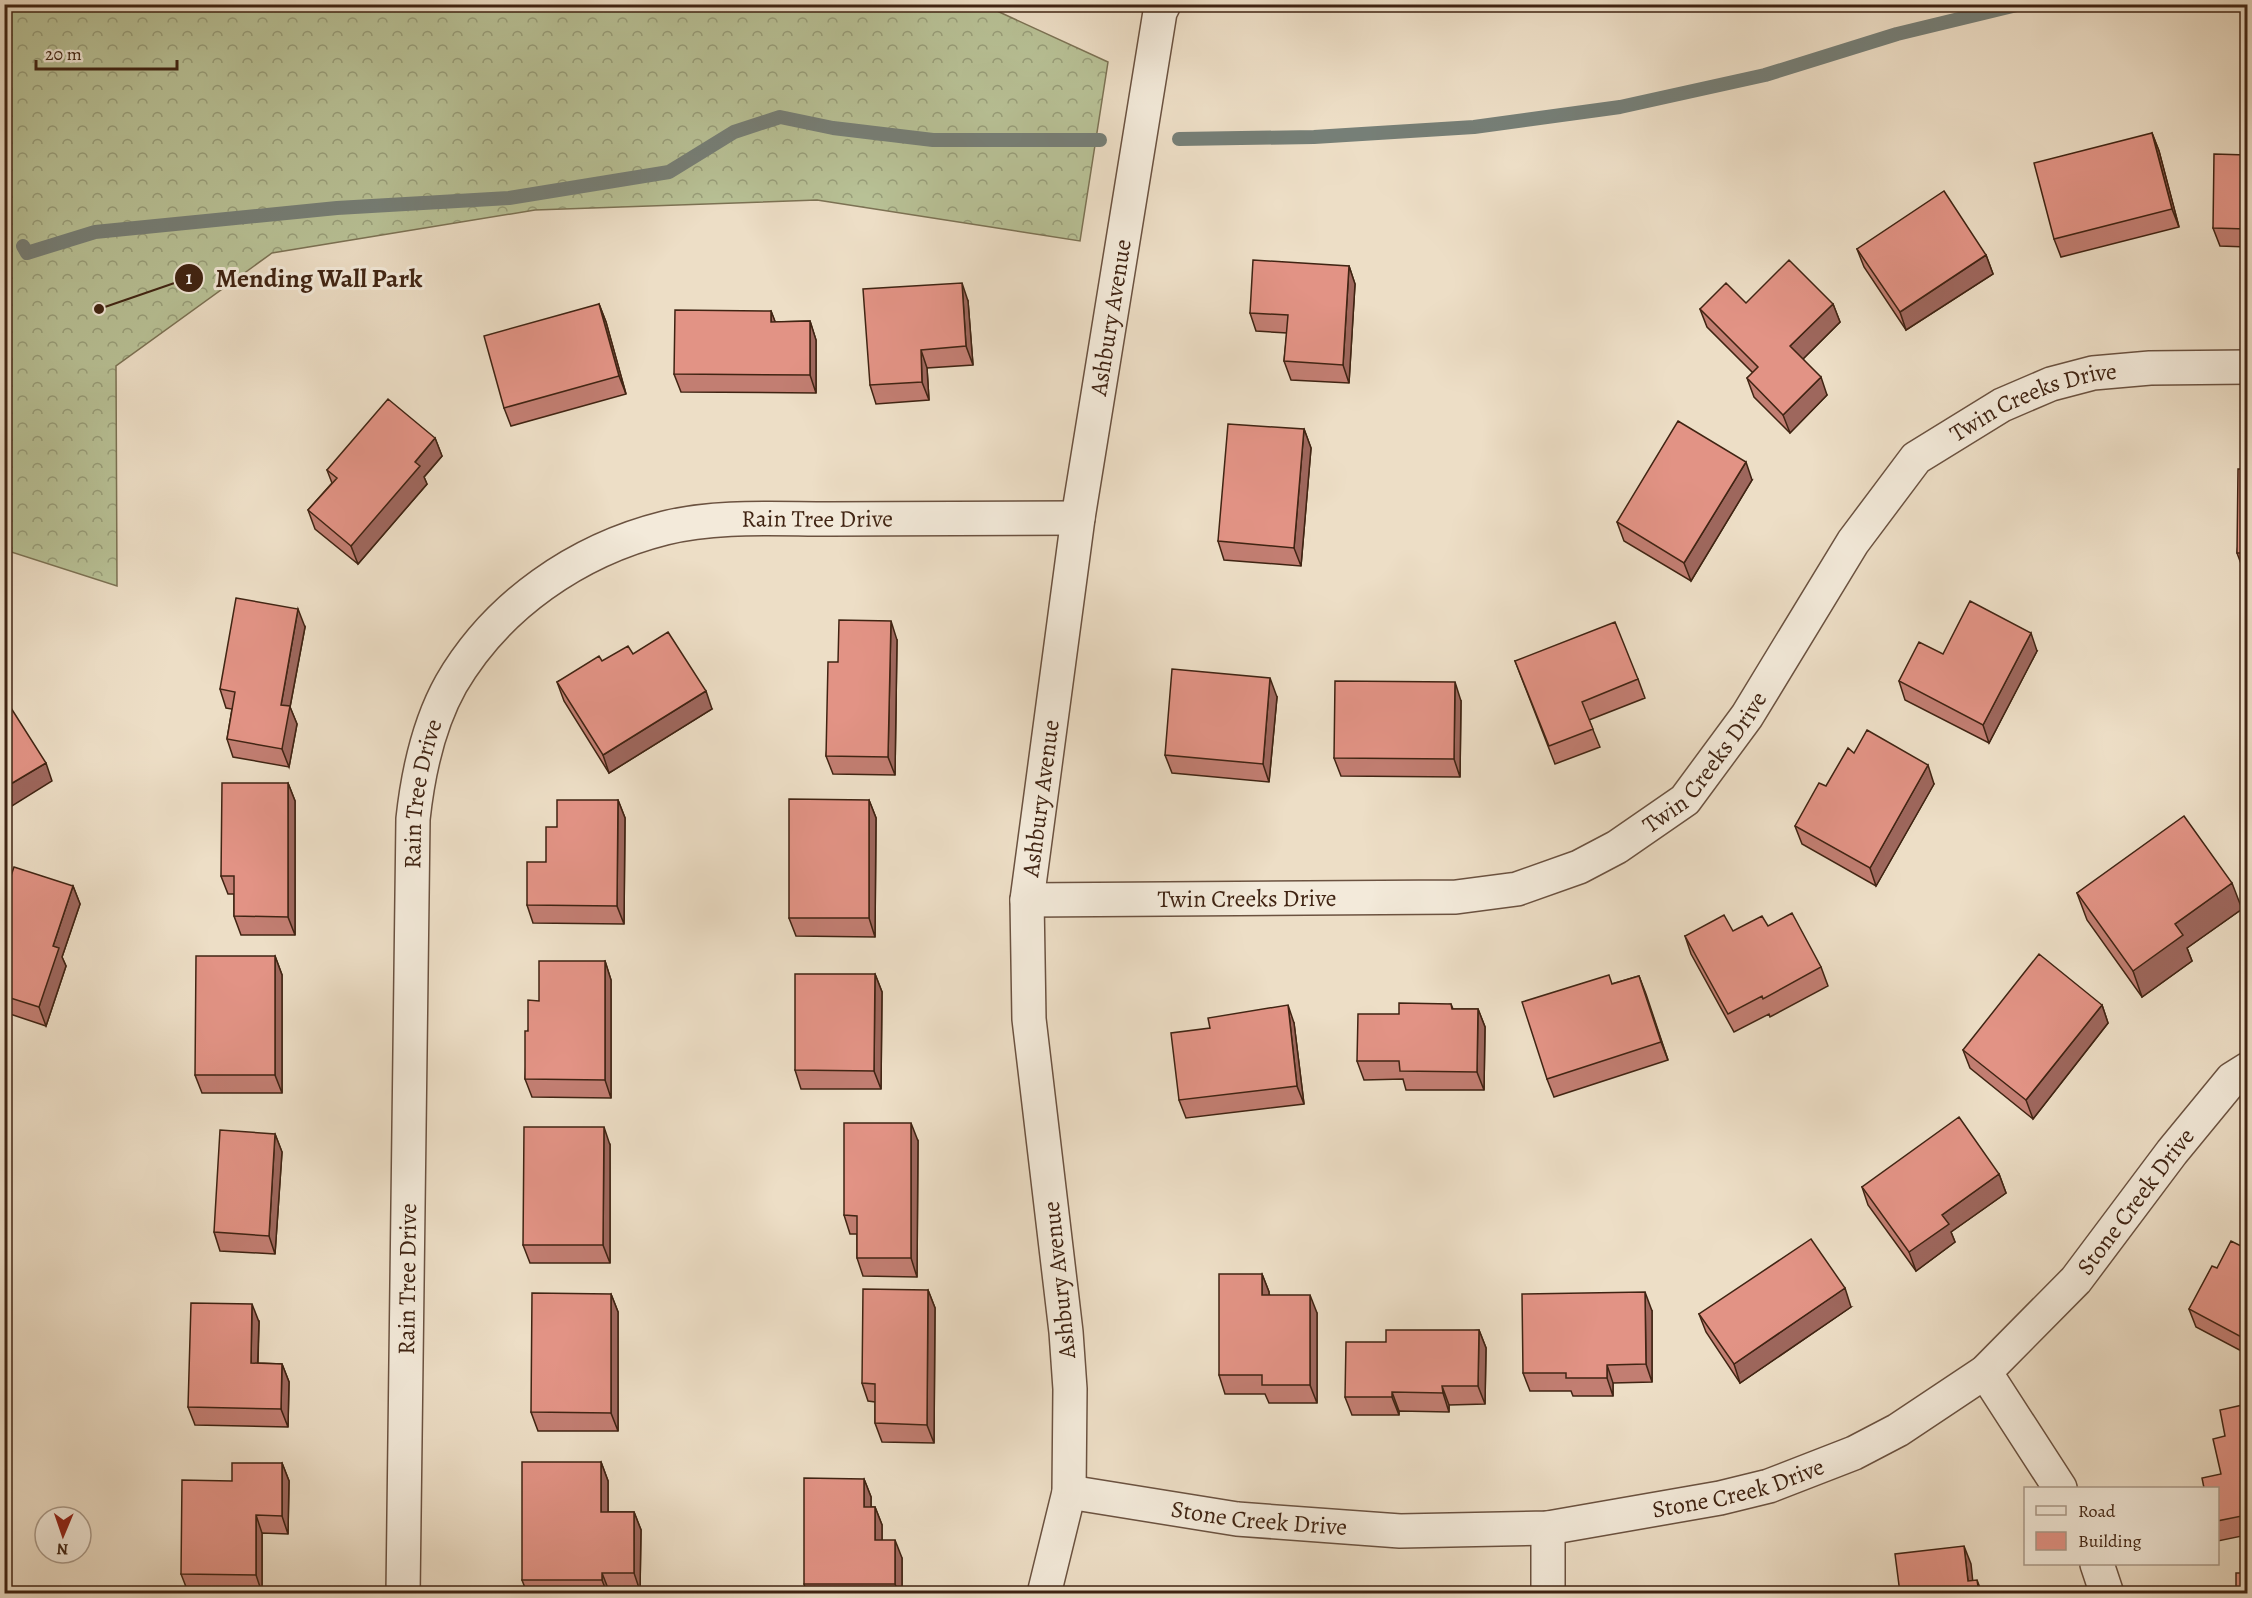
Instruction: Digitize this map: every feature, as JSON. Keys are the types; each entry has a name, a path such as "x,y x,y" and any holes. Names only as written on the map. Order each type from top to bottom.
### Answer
{"street":[{"name":"Ashbury Avenue","path":"1044,1593 1069,1492 1070,1389 1066,1332 1029,1018 1027,900 1078,518 1160,12 1164,4"},
{"name":"Twin Creeks Drive","path":"1027,900 1456,897 1517,889 1578,867 1617,847 1685,800 1747,716 1853,542 1916,458 2002,405 2061,382 2093,373 2150,368 2247,367"},
{"name":"Rain Tree Drive","path":"403,1593 412,830 417,785 424,752 450,686 479,644 536,588 611,546 666,528 741,519 1078,518"},
{"name":"Stone Creek Drive","path":"1069,1492 1237,1519 1400,1531 1548,1528 1720,1498 1769,1486 1854,1453 1898,1430 1985,1372 2076,1280 2172,1152 2232,1079 2247,1069"},
{"path":"1985,1372 2060,1487"},
{"path":"1548,1528 1548,1593"},
{"path":"2098,1565 2107,1593"}],"path":[{"path":"4,242 8,208 6,4"}],"green space":[{"path":"5,5 984,5 1108,62 1080,241 817,200 535,210 272,253 116,366 117,586 5,550"}],"building":[{"path":"2152,133 2172,209 2054,239 2034,163"},
{"path":"2214,154 2247,155 2247,229 2213,228"},
{"path":"1944,191 1986,255 1900,312 1857,249"},
{"path":"1253,260 1349,266 1343,365 1284,361 1288,315 1250,313"},
{"path":"1789,260 1833,304 1790,346 1821,377 1783,415 1747,378 1758,367 1700,309 1726,283 1746,303"},
{"path":"962,283 966,346 921,350 922,382 870,385 863,289"},
{"path":"599,304 619,376 504,408 484,336"},
{"path":"675,310 771,311 771,322 810,321 810,375 674,374"},
{"path":"388,399 435,438 415,462 420,466 351,546 308,510 337,478 327,470"},
{"path":"1678,421 1746,462 1684,563 1617,522"},
{"path":"1228,424 1304,429 1294,548 1218,541"},
{"path":"2238,469 2247,469 2247,553 2237,553"},
{"path":"236,598 298,609 281,705 290,706 282,749 227,739 235,692 220,689"},
{"path":"1970,601 2031,633 1983,725 1899,681 1919,642 1943,654"},
{"path":"839,620 891,621 888,757 826,756 828,662 838,662"},
{"path":"1615,622 1638,679 1582,702 1593,729 1549,746 1515,661"},
{"path":"668,632 706,691 603,755 557,682 599,656 602,661 628,646 633,654"},
{"path":"1172,669 1270,678 1263,764 1165,755"},
{"path":"1335,681 1455,682 1454,759 1334,758"},
{"path":"4,697 46,763 4,788"},
{"path":"1867,730 1928,765 1870,868 1795,826 1819,783 1826,786 1848,748 1854,753"},
{"path":"222,783 288,783 288,917 234,916 234,876 221,876"},
{"path":"789,799 869,800 869,918 789,918"},
{"path":"557,800 618,800 617,906 527,905 527,862 546,862 546,827 557,827"},
{"path":"2184,816 2232,883 2175,924 2183,935 2133,971 2077,893"},
{"path":"14,867 73,886 53,946 59,948 39,1007 4,996 4,896"},
{"path":"1792,913 1821,967 1763,999 1762,996 1728,1014 1685,936 1724,915 1733,931 1762,916 1768,926"},
{"path":"2039,954 2102,1005 2026,1100 1963,1050"},
{"path":"196,956 275,956 275,1075 195,1075"},
{"path":"539,961 605,961 605,1080 525,1079 525,1031 528,1031 528,1000 539,1001"},
{"path":"795,974 875,974 874,1071 795,1070"},
{"path":"1609,975 1612,984 1639,976 1661,1042 1547,1079 1522,1002"},
{"path":"1399,1003 1451,1004 1452,1009 1478,1009 1477,1072 1400,1071 1399,1061 1357,1061 1358,1014 1399,1014"},
{"path":"1288,1005 1297,1086 1179,1100 1171,1033 1210,1028 1208,1018"},
{"path":"1959,1117 1999,1174 1942,1215 1949,1224 1909,1252 1862,1187"},
{"path":"844,1123 911,1123 911,1258 857,1258 857,1216 844,1215"},
{"path":"524,1127 604,1127 603,1245 523,1245"},
{"path":"220,1130 275,1134 269,1236 214,1232"},
{"path":"2247,1234 2247,1340 2189,1309 2212,1266 2217,1268 2231,1241 2241,1246"},
{"path":"1811,1239 1845,1288 1734,1364 1699,1314"},
{"path":"1219,1274 1262,1274 1262,1295 1310,1295 1310,1385 1262,1385 1262,1375 1219,1375"},
{"path":"863,1289 928,1290 927,1425 875,1423 875,1384 862,1383"},
{"path":"1645,1292 1646,1364 1607,1365 1607,1378 1566,1378 1566,1373 1523,1373 1522,1294"},
{"path":"532,1293 611,1294 611,1413 531,1412"},
{"path":"191,1303 252,1304 251,1363 282,1364 281,1409 188,1407"},
{"path":"1386,1330 1479,1330 1478,1386 1442,1386 1443,1393 1392,1392 1392,1397 1345,1397 1346,1342 1386,1342"},
{"path":"2247,1404 2247,1515 2219,1521 2219,1487 2204,1487 2202,1478 2221,1474 2213,1439 2225,1436 2220,1410"},
{"path":"522,1462 601,1462 601,1512 634,1512 634,1573 602,1573 602,1580 522,1580"},
{"path":"232,1463 282,1463 282,1516 256,1515 256,1575 181,1574 182,1480 232,1481"},
{"path":"804,1478 864,1479 864,1507 875,1507 875,1540 895,1540 895,1584 804,1584"},
{"path":"1964,1546 1968,1581 1977,1580 1979,1593 1900,1593 1895,1554"},
{"path":"2236,1573 2247,1573 2247,1593 2236,1593"},
{"path":"1796,1589 1797,1593 1767,1593"}],"waterway":[{"path":"1179,139 1314,137 1474,127 1620,107 1765,75 1897,34 2021,4"},
{"path":"23,246 27,253 95,232 337,208 509,198 669,172 734,132 780,117 833,128 933,140 1100,140"}],"place":[{"name":"Mending Wall Park","path":"99,309"}]}
